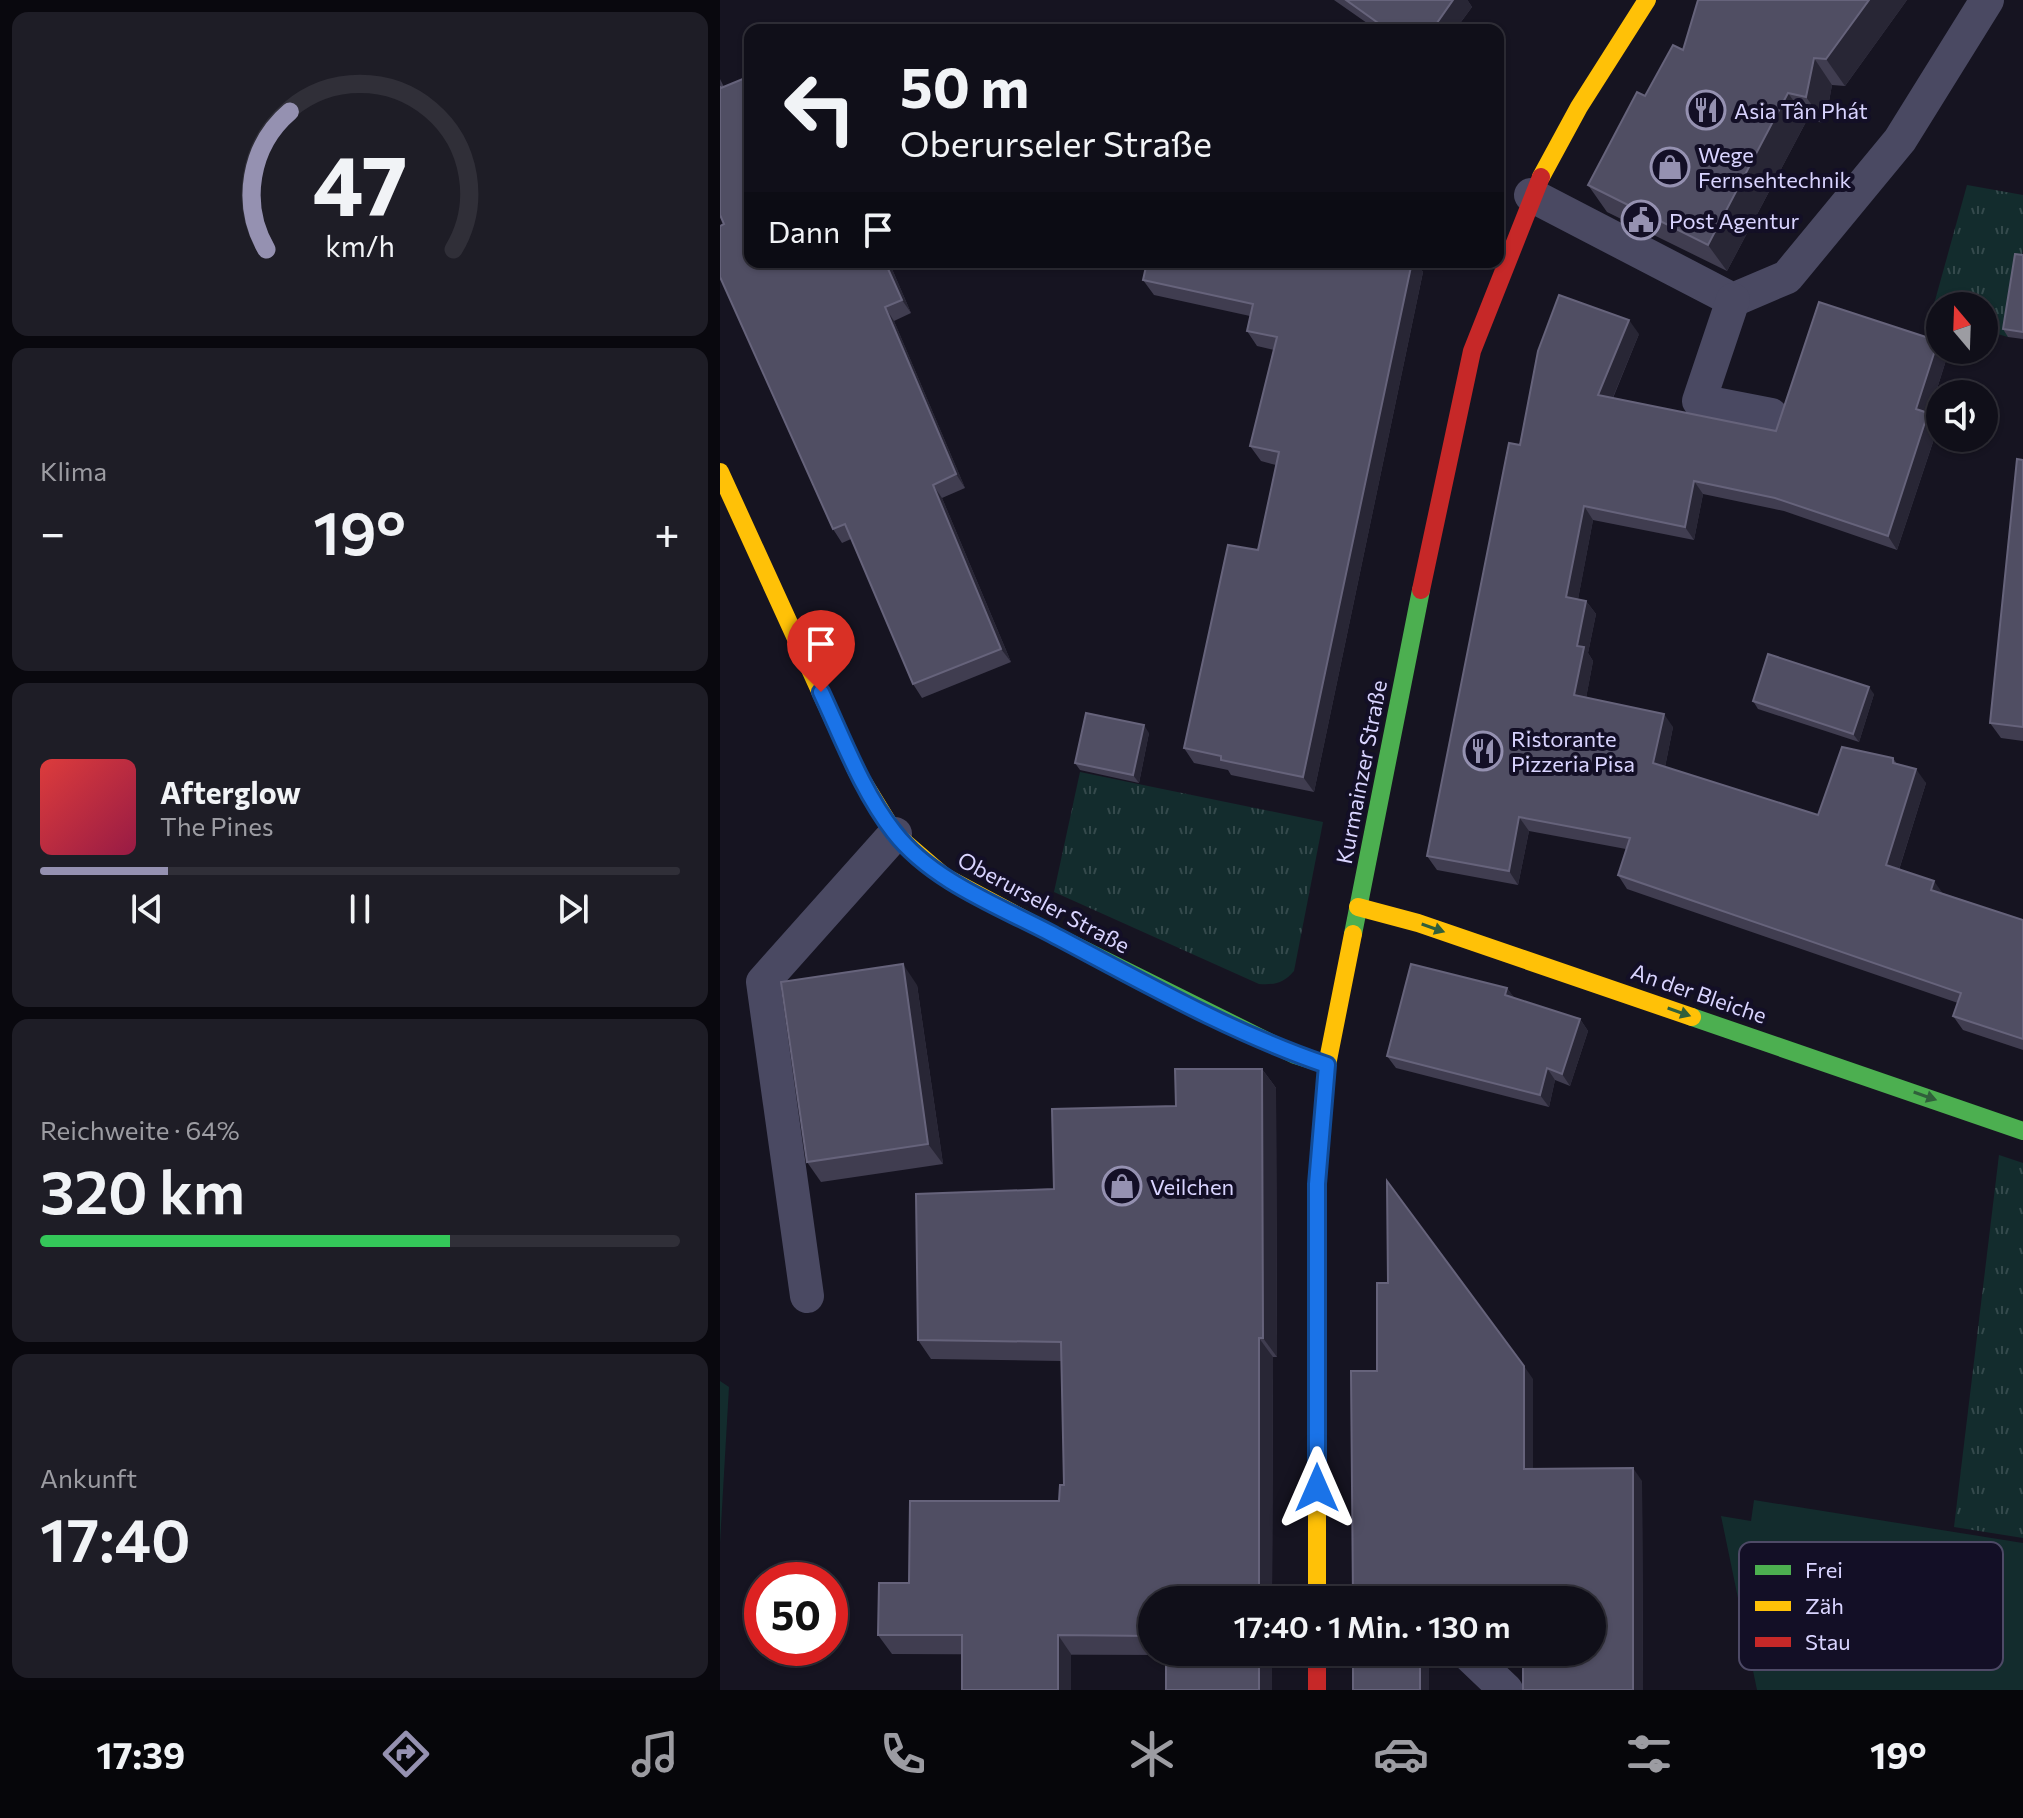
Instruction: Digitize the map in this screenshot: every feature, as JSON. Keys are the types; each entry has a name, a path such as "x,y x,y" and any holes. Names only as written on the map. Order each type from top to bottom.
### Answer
{"main road":[{"name":"Kurmainzer Straße","path":"1504,266 1531,195 1579,107 1647,0"},
{"name":"Kurmainzer Straße","path":"1317,1586 1317,1184 1327,1065 1472,351 1503,268"},
{"name":"Oberurseler Straße","path":"720,472 857,772 895,834 945,877 1141,981 1295,1055 1327,1065"},
{"name":"An der Bleiche","path":"1358,907 1448,933 2023,1131"},
{"path":"1317,1666 1317,1690"}],"lane":[{"path":"1771,415 1699,401 1733,300 1787,277 1900,140 1987,0"},
{"path":"1531,195 1733,300"},
{"path":"807,1296 763,982 895,834"},
{"path":"1481,1666 1506,1690"}],"green space":[{"path":"1967,185 2023,195 2023,249 2008,337 1998,334 1998,292 1937,292"},
{"path":"1080,772 1323,822 1294,971 1279,982 1259,984 1054,892"},
{"path":"1999,1155 2023,1163 2023,1538 1954,1527"},
{"path":"720,1381 729,1387 720,1543"},
{"path":"1754,1500 2023,1543 2023,1690 1757,1690 1753,1670 2003,1670 2003,1542 1739,1542 1739,1603 1721,1516 1751,1521"}],"building":[{"path":"1346,0 1453,0 1436,24 1380,24"},
{"path":"1698,0 1869,0 1826,59 1814,58 1806,97 1788,93 1708,245 1588,185 1637,92 1645,96 1673,45 1683,50"},
{"path":"744,78 744,268 888,268 902,300 885,307 956,474 933,485 1001,649 913,684 845,524 833,529 720,277 720,226 724,224 720,215 721,88"},
{"path":"2015,254 2023,255 2023,332 2003,329"},
{"path":"1146,268 1411,268 1303,777 1221,760 1221,756 1184,748 1228,545 1258,550 1279,452 1250,446 1277,337 1247,331 1253,304 1143,280"},
{"path":"1559,295 1629,320 1598,395 1776,431 1819,302 1926,337 1926,364 1931,364 1916,409 1926,412 1926,419 1888,536 1775,498 1694,481 1685,527 1584,506 1566,597 1586,601 1577,646 1584,647 1574,695 1664,714 1653,763 1818,815 1842,747 1893,758 1893,763 1916,769 1886,865 1934,881 1931,890 2023,920 2023,1039 1953,1016 1961,993 1618,875 1630,838 1519,817 1509,871 1427,856 1509,443 1520,445 1538,351"},
{"path":"2017,459 2023,460 2023,727 1990,723"},
{"path":"1768,654 1869,687 1853,734 1753,701"},
{"path":"1086,713 1144,725 1133,775 1075,763"},
{"path":"903,964 928,1144 807,1162 781,982"},
{"path":"1411,964 1507,988 1505,995 1580,1019 1562,1074 1547,1068 1540,1095 1387,1056"},
{"path":"1175,1069 1262,1069 1263,1338 1259,1338 1259,1586 1138,1586 1138,1636 1058,1635 1058,1690 962,1690 962,1635 878,1635 879,1583 909,1583 910,1501 1059,1501 1060,1485 1064,1485 1061,1342 918,1340 916,1194 1054,1189 1052,1109 1176,1106"},
{"path":"1387,1181 1524,1366 1524,1469 1633,1468 1633,1690 1523,1690 1523,1666 1606,1666 1606,1586 1353,1586 1351,1371 1377,1371 1377,1283 1388,1283"},
{"path":"1166,1666 1259,1666 1259,1690 1166,1690"},
{"path":"1353,1666 1420,1666 1420,1690 1353,1690"}],"traffic: fast":[{"path":"1353,934 1421,590"},
{"path":"1044,930 1295,1055 1327,1065"},
{"path":"1692,1017 2023,1131"}],"traffic: slow":[{"path":"1541,177 1579,107 1647,0"},
{"path":"720,472 857,772 895,834 945,877 1044,930"},
{"path":"1358,907 1418,923 1692,1017"},
{"path":"1317,1586 1317,1184 1327,1065 1353,934"}],"traffic: jam":[{"path":"1421,590 1472,351 1541,177"},
{"path":"1317,1666 1317,1690"}],"place":[{"name":"Asia Tân Phát","path":"1706,110"},
{"name":"Wege Fernsehtechnik","path":"1670,167"},
{"name":"Post Agentur","path":"1641,220"},
{"name":"Ristorante Pizzeria Pisa","path":"1483,751"},
{"name":"Veilchen","path":"1122,1186"}],"route":[{"path":"821,692 857,772 895,834 945,877 1141,981 1295,1055 1327,1065 1317,1184 1317,1488"}]}
